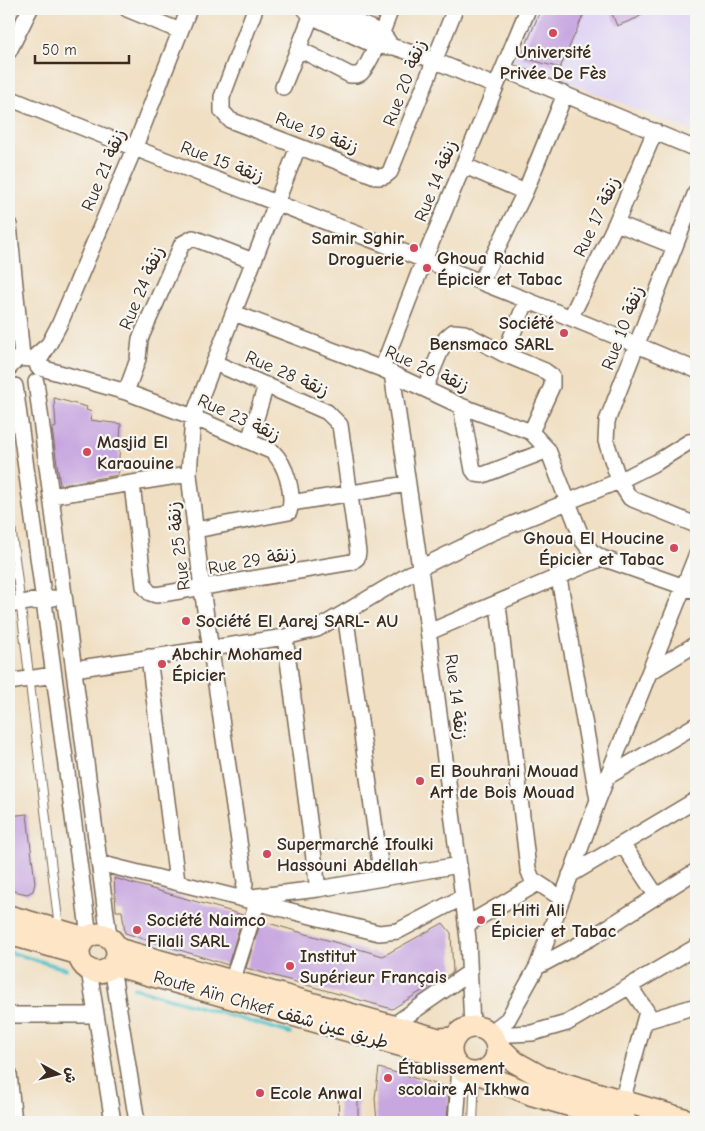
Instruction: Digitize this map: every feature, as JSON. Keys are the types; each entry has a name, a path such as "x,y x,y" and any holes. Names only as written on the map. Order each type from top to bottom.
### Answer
{"main road":[{"name":"Route Aïn Chkef طريق عين شقف","path":"9,916 59,930 99,952 445,1058 467,1069 533,1095 626,1122"},
{"name":"Route Aïn Chkef طريق عين شقف","path":"9,934 232,982 438,1039 454,1038"},
{"path":"488,1035 495,1060 486,1070 467,1069 451,1050 454,1038 460,1032 488,1035 515,1062 542,1077 694,1122"}],"street":[{"path":"9,51 30,9"},
{"path":"126,9 180,30"},
{"name":"Rue 21 زنقة","path":"20,371 49,344 60,322 134,149 189,9"},
{"name":"Rue 19 زنقة","path":"255,9 222,97 222,111 230,120 298,147 378,176 385,176 390,172"},
{"path":"328,9 379,40"},
{"path":"299,49 350,75 357,75 362,72 379,40 391,9"},
{"name":"Rue 20 زنقة","path":"390,172 433,60 455,9"},
{"name":"Rue 14 زنقة","path":"488,1035 470,972 463,897 429,632 407,484 387,371 424,260 528,9"},
{"path":"282,87 299,49 310,11 394,47 433,60 496,86"},
{"path":"503,69 696,149"},
{"path":"482,281 525,192 565,94"},
{"name":"Rue 15 زنقة","path":"9,98 134,149 424,260"},
{"name":"Rue 17 زنقة","path":"571,317 616,223 655,131"},
{"path":"276,202 298,147"},
{"path":"463,165 525,192"},
{"name":"Rue 10 زنقة","path":"696,192 690,226 674,246 607,421 606,441 619,481 630,498 635,502 696,525"},
{"name":"Rue 25 زنقة","path":"232,982 250,900 245,882 202,588 189,474 193,417 276,202"},
{"path":"616,223 674,246"},
{"path":"9,225 20,371 43,599 53,675 99,952 137,1122"},
{"name":"Rue 24 زنقة","path":"126,392 138,359 140,339 182,244 193,238 253,261"},
{"path":"424,260 482,281 696,370"},
{"path":"504,354 527,300"},
{"name":"Rue 26 زنقة","path":"234,313 387,371 461,406 531,432 548,450 583,541 592,552 602,558"},
{"path":"425,388 446,338 453,332 464,333 552,376 552,386 531,432"},
{"name":"Rue 28 زنقة","path":"215,363 327,412 340,425 349,494"},
{"path":"20,371 51,496 99,864 99,952 95,1015 113,1122"},
{"name":"Rue 23 زنقة","path":"20,371 126,392 193,417 273,452 284,465 291,503"},
{"path":"249,441 266,385"},
{"path":"461,406 473,470 476,474 483,475 548,450"},
{"path":"74,669 285,637 317,629 420,568 491,533 619,481 657,462 689,442 696,441"},
{"path":"51,496 189,474"},
{"name":"Rue 29 زنقة","path":"132,484 144,586 150,593 156,595 352,562 358,552 349,494"},
{"path":"196,530 284,514 288,512 291,503 407,484"},
{"path":"488,1035 508,1020 538,967 561,898 607,777 650,672 690,588 696,556"},
{"path":"429,632 602,558 690,588"},
{"path":"559,578 598,800"},
{"path":"14,604 64,596"},
{"path":"498,604 528,869 532,879 561,898"},
{"path":"345,613 382,878"},
{"path":"285,637 318,889"},
{"path":"650,672 696,644"},
{"path":"150,657 177,882"},
{"path":"9,682 53,675"},
{"path":"607,777 696,725"},
{"path":"570,875 696,800"},
{"path":"622,845 656,895"},
{"path":"99,864 250,900 360,930 387,934 409,926 463,897"},
{"path":"250,900 459,865"},
{"path":"538,967 590,938 656,895 696,872"},
{"path":"466,925 538,883"},
{"path":"488,1035 532,1033 567,1023 696,947"},
{"path":"392,1026 470,972"},
{"path":"622,1101 647,1012 630,987"},
{"path":"646,1021 696,1006"},
{"path":"9,1015 95,1015"},
{"path":"456,1122 467,1069"},
{"path":"9,1074 14,1122"}],"lane":[{"path":"9,511 14,604 29,679 59,930"},
{"path":"467,1069 473,1122"}],"shaded area":[{"path":"532,9 696,9 696,133 512,60"}],"building":[{"name":"Université Privée De Fès","path":"541,9 586,9 560,68 521,57"},
{"name":"Université Privée De Fès","path":"610,9 650,9 637,18 617,26"},
{"name":"Masjid El Karaouine","path":"54,398 87,407 86,410 92,412 90,420 121,424 118,475 60,485 52,429 56,427"},
{"path":"27,814 35,883 33,891 27,894 9,890 9,816"},
{"path":"114,878 243,915 228,965 125,933 122,911 116,911"},
{"path":"261,921 383,956 443,923 451,933 453,972 392,1009 246,968"},
{"path":"379,1068 446,1087 449,1091 447,1122 377,1122 375,1098"},
{"path":"338,1092 354,1092 354,1099 358,1099 358,1122 339,1122"}],"waterway":[{"path":"9,952 66,969"},
{"path":"134,988 290,1033"}],"place":[{"name":"Université Privée De Fès","path":"553,33"},
{"name":"Samir Sghir Droguerie","path":"414,248"},
{"name":"Ghoua Rachid Épicier et Tabac","path":"427,268"},
{"name":"Société Bensmaco SARL","path":"564,333"},
{"name":"Masjid El Karaouine","path":"87,452"},
{"name":"Ghoua El Houcine Épicier et Tabac","path":"674,548"},
{"name":"Société El Aarej SARL- AU","path":"186,621"},
{"name":"Abchir Mohamed Épicier","path":"162,664"},
{"name":"El Bouhrani Mouad Art de Bois Mouad","path":"420,781"},
{"name":"Supermarché Ifoulki Hassouni Abdellah","path":"267,854"},
{"name":"El Hiti Ali Épicier et Tabac","path":"481,920"},
{"name":"Société Naimco Filali SARL","path":"137,930"},
{"name":"Institut Supérieur Français","path":"290,966"},
{"name":"Établissement scolaire Al Ikhwa","path":"388,1078"},
{"name":"Ecole Anwal","path":"260,1093"}]}
